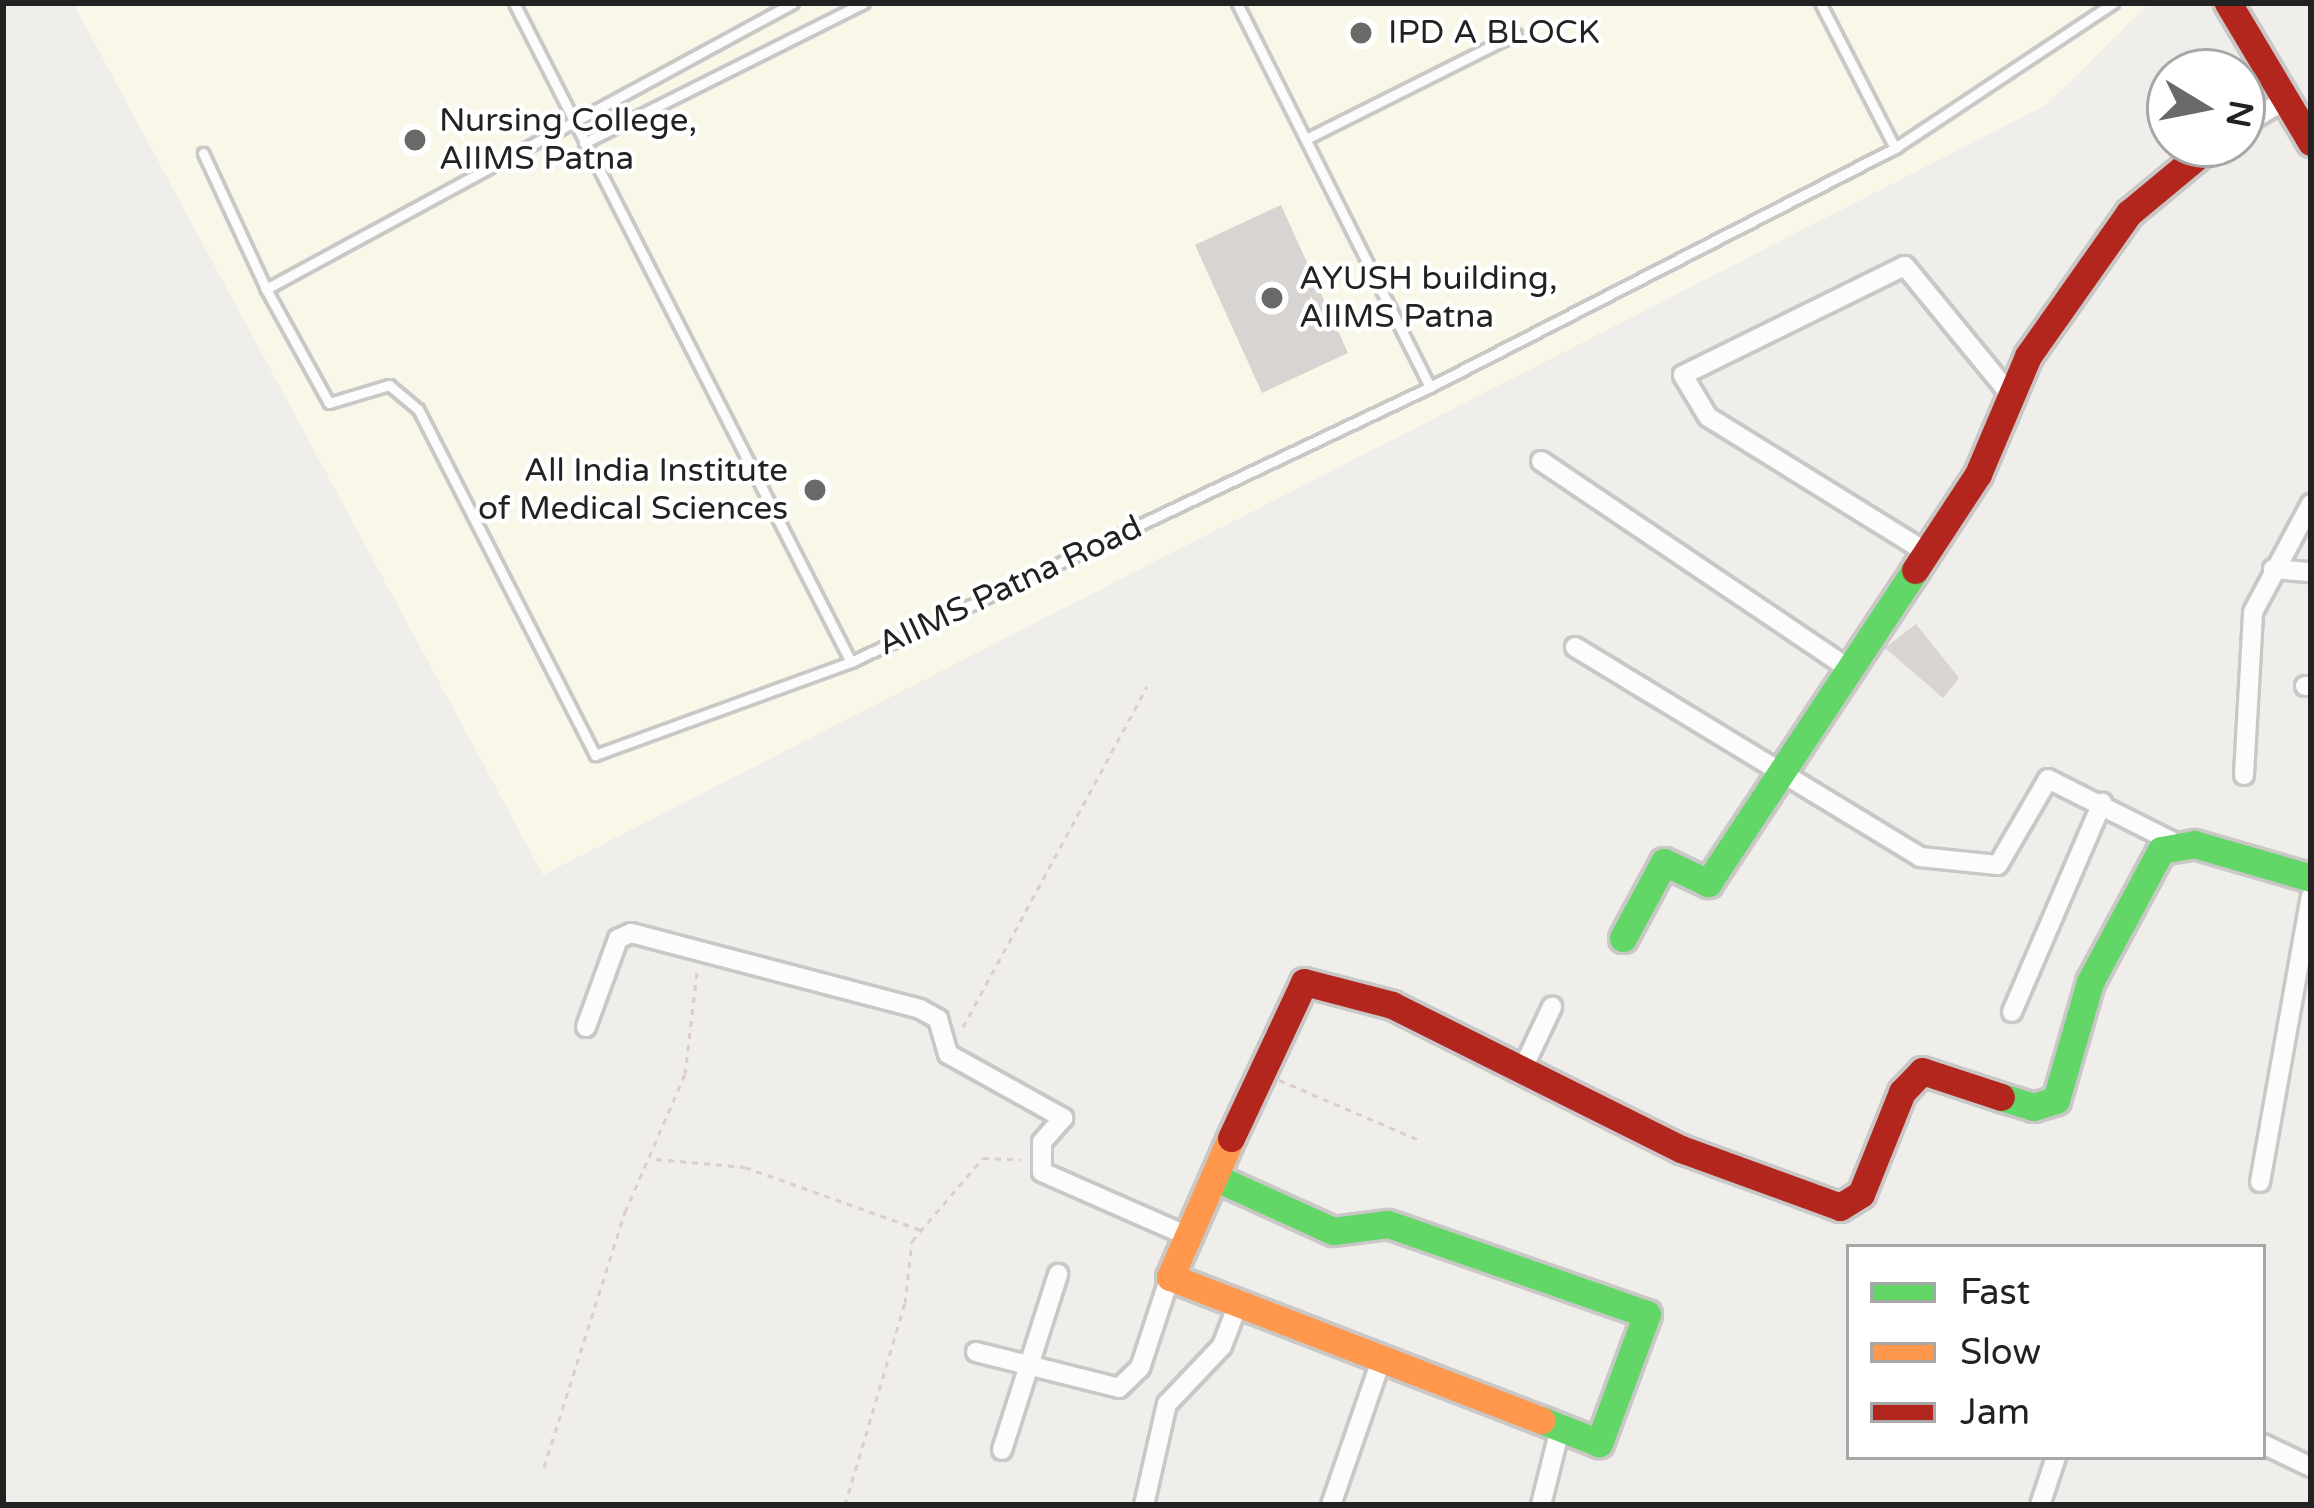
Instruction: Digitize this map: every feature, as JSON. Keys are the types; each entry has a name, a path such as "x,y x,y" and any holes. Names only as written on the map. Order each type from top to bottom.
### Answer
{"main road":[{"path":"2228,3 2311,142"},
{"path":"2250,3 2311,113"},
{"path":"1623,938 1664,862 1708,883 1781,781 1991,449 2008,392 2129,213 2183,168"},
{"path":"1214,1177 1333,1231 1388,1224 1647,1313 1599,1443 1379,1366 1170,1277 1294,993 1316,980 1523,1068 1702,1157 1819,1203 1855,1204 1922,1071 2033,1107 2056,1100 2108,942 2150,863 2177,844 2311,878"}],"street":[{"path":"2266,111 2283,101"},
{"path":"1926,552 1708,417 1682,375 1905,266 2008,392"},
{"path":"1541,461 1851,670"},
{"path":"2244,775 2251,626 2273,569 2311,504"},
{"path":"2273,569 2311,572"},
{"path":"1575,647 1781,781 1921,857 1980,869 2012,853 2048,779 2177,844"},
{"path":"2012,1012 2102,803"},
{"path":"2260,1182 2311,895"},
{"path":"586,1027 618,939 719,950 920,1009 938,1019 948,1054 1064,1118 1035,1161 1057,1182 1188,1236"},
{"path":"1523,1068 1552,1007"},
{"path":"1002,1450 1058,1274"},
{"path":"976,1352 1106,1387 1131,1383 1170,1277"},
{"path":"1144,1505 1167,1404 1222,1346 1236,1309"},
{"path":"1331,1505 1379,1366"},
{"path":"1541,1505 1560,1429"},
{"path":"2266,1445 2311,1467"},
{"path":"2040,1505 2055,1460"}],"lane":[{"name":"AIIMS Patna Road","path":"514,3 851,662 1430,387 1895,148 2114,3"},
{"path":"266,289 571,118 793,3"},
{"path":"584,143 864,3"},
{"path":"1237,3 1430,387"},
{"path":"1820,3 1895,148"},
{"path":"1306,139 1516,34"},
{"path":"203,153 266,289 329,404 389,385 418,409 595,755 851,662"}],"path":[{"path":"948,1054 1147,686"},
{"path":"544,1467 625,1212 654,1159 685,1074 690,980 719,950"},
{"path":"1261,1072 1420,1140"},
{"path":"845,1505 921,1230 982,1158 1035,1161"},
{"path":"654,1159 745,1167 921,1230"}],"shaded area":[{"name":"All India Institute of Medical Sciences","path":"73,3 2150,3 2046,105 543,875"}],"building":[{"path":"1281,205 1348,353 1262,393 1195,245"},
{"path":"1916,624 1959,678 1943,698 1885,648"}],"traffic: fast":[{"path":"1623,938 1664,862 1708,883 1915,570"},
{"path":"2001,1097 2033,1107 2056,1100 2090,982 2161,850 2194,844 2311,878"},
{"path":"1214,1177 1333,1231 1388,1224 1647,1314 1599,1443 1541,1420"}],"traffic: slow":[{"path":"1231,1138 1170,1277 1541,1420"}],"traffic: jam":[{"path":"2228,3 2311,142"},
{"path":"1915,570 1978,474 2028,356 2129,213 2183,168"},
{"path":"1231,1138 1304,982 1392,1005 1681,1149 1840,1207 1861,1194 1902,1092 1922,1071 2001,1097"}],"place":[{"name":"IPD A BLOCK","path":"1361,33"},
{"name":"Nursing College, AIIMS Patna","path":"415,140"},
{"name":"AYUSH building, AIIMS Patna","path":"1272,298"},
{"name":"All India Institute of Medical Sciences","path":"815,490"}]}
